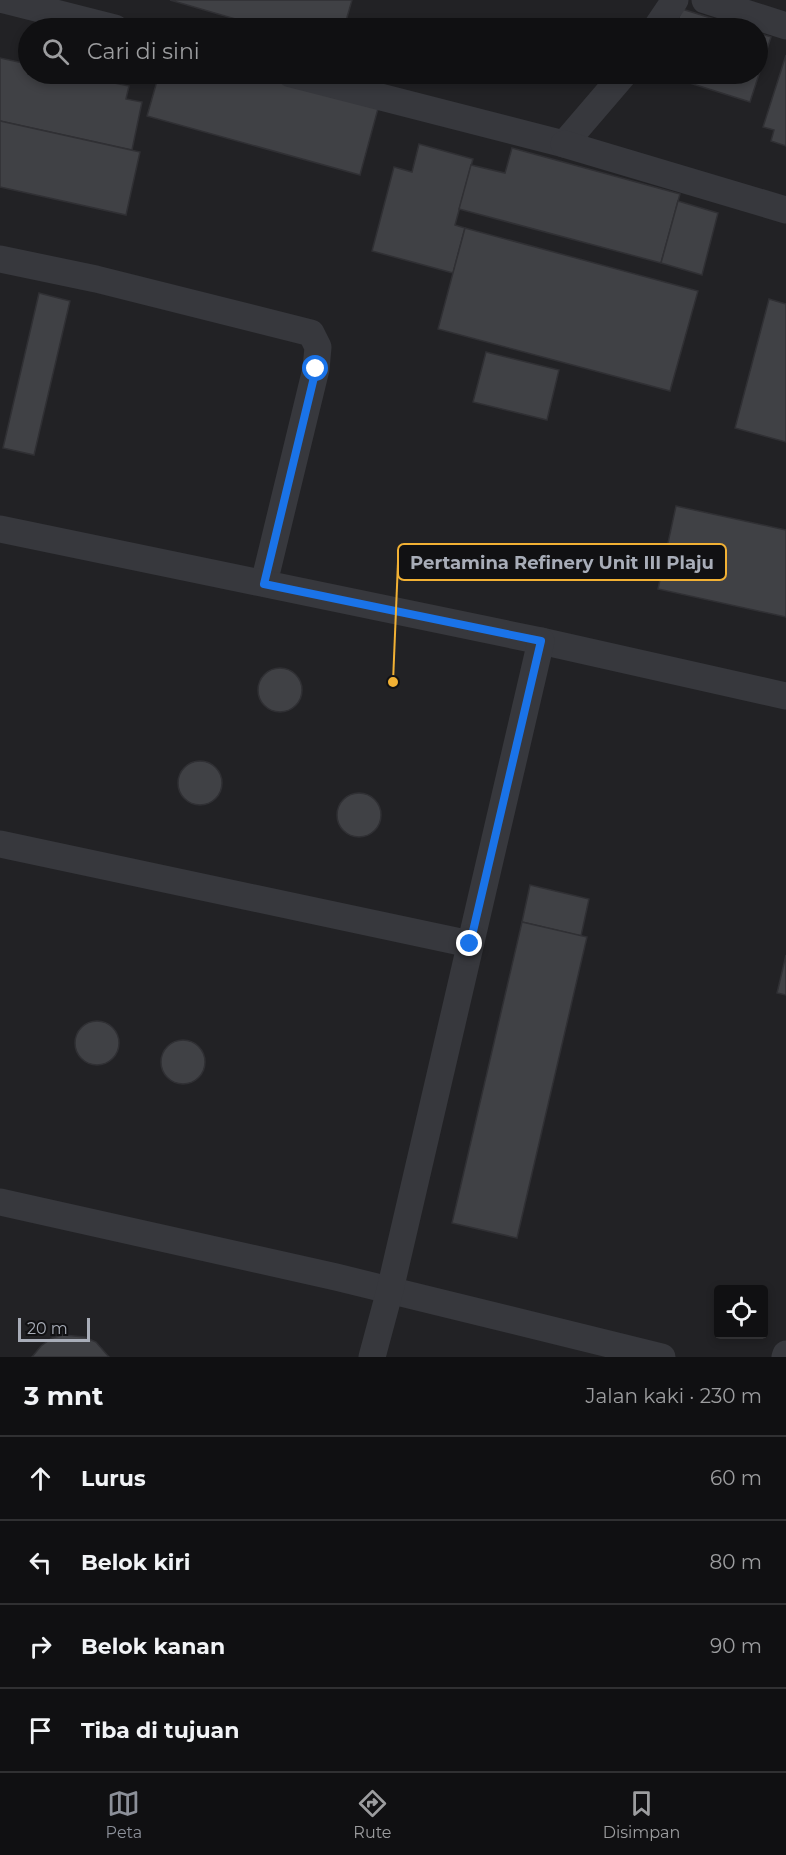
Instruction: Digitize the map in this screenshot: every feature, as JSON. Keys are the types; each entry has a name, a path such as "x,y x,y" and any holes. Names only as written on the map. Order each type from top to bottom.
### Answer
{"lane":[{"path":"4,0 75,18"},
{"path":"663,18 675,0"},
{"path":"705,0 761,18"},
{"path":"768,20 786,26"},
{"path":"330,84 564,144 786,210"},
{"path":"564,144 615,84"},
{"path":"0,259 96,279 311,333 318,347 316,369 264,584"},
{"path":"0,529 541,641 786,696"},
{"path":"372,1357 390,1290 541,641"},
{"path":"0,844 470,944"},
{"path":"0,1202 390,1290 662,1357"}],"shaded area":[{"path":"0,0 786,0 786,1357 0,1357"}],"building":[{"path":"170,0 352,0 347,18 232,18"},
{"path":"682,9 711,18 679,18"},
{"path":"786,55 786,146 771,141 774,130 763,127"},
{"path":"0,58 18,62 18,84 119,84 129,86 126,99 142,102 132,150 0,121"},
{"path":"156,84 301,84 379,105 360,175 147,116"},
{"path":"693,84 756,84 750,102"},
{"path":"0,121 140,152 126,215 0,187"},
{"path":"419,144 473,159 455,225 465,228 453,273 372,251 394,167 412,172"},
{"path":"512,148 680,194 661,263 459,209 471,165 505,173"},
{"path":"678,201 718,213 702,275 661,263"},
{"path":"465,228 698,291 670,391 438,329"},
{"path":"39,293 70,301 34,455 3,448"},
{"path":"769,299 786,304 786,442 735,428"},
{"path":"486,352 559,370 547,420 473,402"},
{"path":"676,506 786,530 786,617 658,589"},
{"path":"280,668 289,669 296,674 301,681 301,699 296,706 289,711 280,712 271,711 264,706 259,699 258,690 259,681 264,674 271,669"},
{"path":"200,761 208,762 216,767 221,775 221,791 216,799 208,804 200,805 192,804 184,799 179,791 178,783 179,775 184,767 192,762"},
{"path":"359,793 368,794 375,799 380,806 380,824 375,831 368,836 359,837 350,836 343,831 338,824 337,815 338,806 343,799 350,794"},
{"path":"530,885 589,899 581,936 522,922"},
{"path":"522,922 587,937 517,1238 452,1223"},
{"path":"786,955 786,995 777,993"},
{"path":"97,1021 106,1022 113,1027 118,1034 118,1052 113,1059 106,1064 97,1065 88,1064 81,1059 76,1052 75,1043 76,1034 81,1027 88,1022"},
{"path":"183,1040 192,1041 199,1046 204,1053 204,1071 199,1078 192,1083 183,1084 174,1083 167,1078 162,1071 161,1062 162,1053 167,1046 174,1041"},
{"path":"63,1335 85,1337 96,1342 109,1357 32,1357 52,1338"}],"place":[{"name":"Pertamina Refinery Unit III Plaju","path":"393,682"}],"route":[{"path":"316,369 264,584 541,641 470,944"}]}
